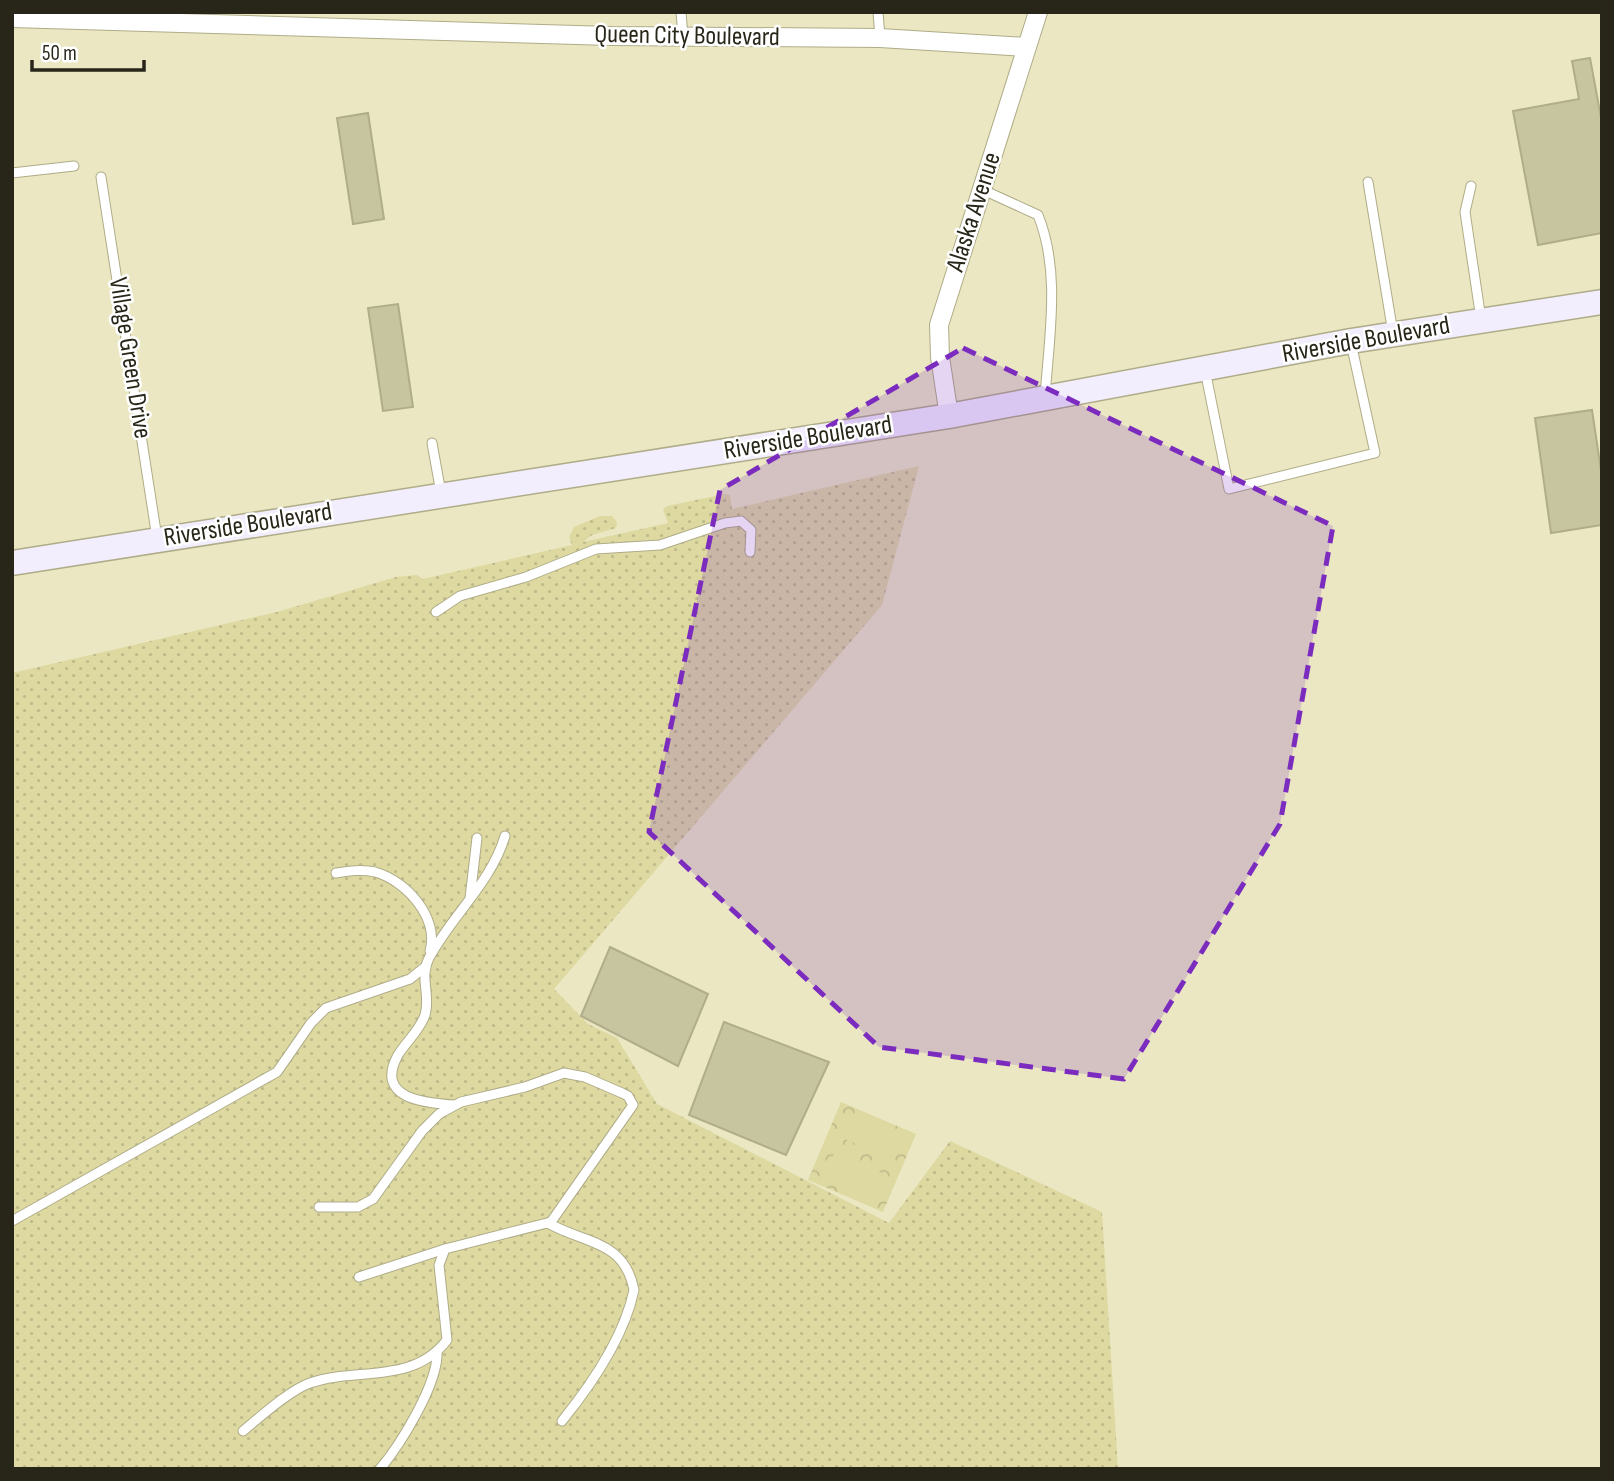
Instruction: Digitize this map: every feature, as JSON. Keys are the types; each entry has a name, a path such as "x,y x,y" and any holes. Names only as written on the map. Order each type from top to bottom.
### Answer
{"main road":[{"name":"Riverside Boulevard","path":"12,563 949,416 1351,341 1602,302"}],"street":[{"name":"Alaska Avenue","path":"949,416 940,357 939,325 1038,12"},
{"name":"Queen City Boulevard","path":"12,18 683,37 880,38 1026,47"}],"lane":[{"path":"681,12 683,37"},
{"path":"878,12 880,38"},
{"path":"12,173 74,166"},
{"name":"Village Green Drive","path":"101,177 157,540"},
{"path":"1368,182 1394,334"},
{"path":"1471,186 1465,212 1481,321"},
{"path":"981,190 1038,215 1049,242 1052,284 1045,399"},
{"path":"1204,368 1229,489 1375,453 1351,341"},
{"path":"432,443 441,494"},
{"path":"436,612 460,596 526,576 596,549 660,545 725,523 741,522 751,530 750,552"},
{"path":"12,1221 278,1072 311,1023 326,1008 397,984 427,963 492,870 505,836"},
{"path":"470,898 477,838"},
{"path":"336,873 372,871 399,884 428,918 433,933 427,963 424,1017 399,1055 392,1075 399,1091 412,1100 455,1105"},
{"path":"318,1207 358,1207 373,1199 422,1130 455,1105 564,1073 585,1077 628,1096 633,1105 548,1223"},
{"path":"359,1277 445,1249 548,1223 605,1246 626,1271 634,1290 620,1330 603,1361 562,1421"},
{"path":"243,1431 308,1384 385,1373 437,1351 447,1340 439,1265 445,1249"},
{"path":"380,1469 403,1442 438,1360 437,1351"}],"highlighted area":[{"path":"963,348 1333,526 1280,824 1124,1079 879,1047 649,832 720,490"}],"green space":[{"path":"919,466 882,605 554,989 588,1024 617,1038 657,1104 889,1223 950,1141 1102,1212 1118,1469 12,1469 12,673 277,612 396,577 417,575 423,579 572,545 569,537 574,527 600,516 612,516 617,522 616,528 592,535 583,542 668,523 663,509 667,506 725,494 730,495 732,509"},
{"path":"841,1102 916,1134 883,1212 808,1180"},
{"path":"851,1114 901,1135 891,1158 842,1138"},
{"path":"834,1153 884,1174 874,1198 825,1177"}],"building":[{"path":"1590,58 1602,123 1602,233 1538,245 1513,111 1579,99 1572,61"},
{"path":"368,113 384,219 353,224 337,118"},
{"path":"398,304 413,407 383,411 368,308"},
{"path":"1592,410 1602,477 1602,525 1551,533 1535,418"},
{"path":"610,947 708,994 678,1066 581,1016"},
{"path":"724,1022 829,1062 786,1155 689,1115"}]}
